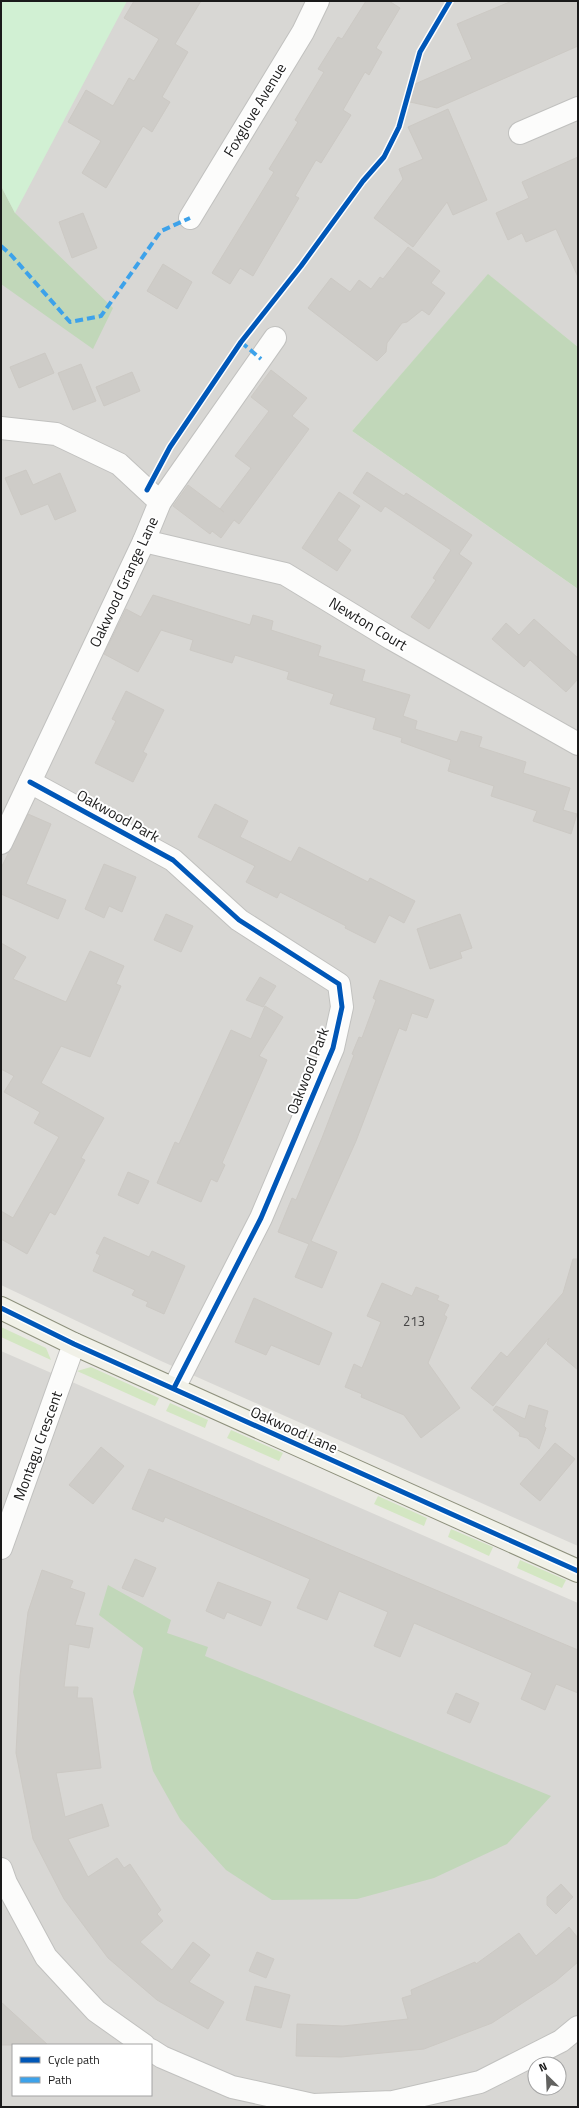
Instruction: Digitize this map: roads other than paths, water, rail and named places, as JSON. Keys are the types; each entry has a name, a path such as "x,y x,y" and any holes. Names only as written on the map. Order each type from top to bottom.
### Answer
{"street":[{"name":"Foxglove Avenue","path":"190,218 303,32 318,1"},
{"path":"520,133 578,108"},
{"name":"Oakwood Grange Lane","path":"1,843 144,541 160,502 275,338"},
{"path":"1,428 56,434 119,464 160,502"},
{"name":"Newton Court","path":"144,541 285,574 392,639 578,744"},
{"name":"Oakwood Park","path":"30,782 173,860 239,920 339,984 342,1007 333,1048 261,1218 174,1388"},
{"name":"Oakwood Lane","path":"1,1308 74,1344 578,1571"},
{"name":"Montagu Crescent","path":"1,1548 74,1344"},
{"path":"1,1869 6,1883 46,1957 96,2011 143,2044"},
{"path":"152,2051 162,2057 232,2087 313,2105 393,2102 480,2082 562,2041 578,2027"}]}
